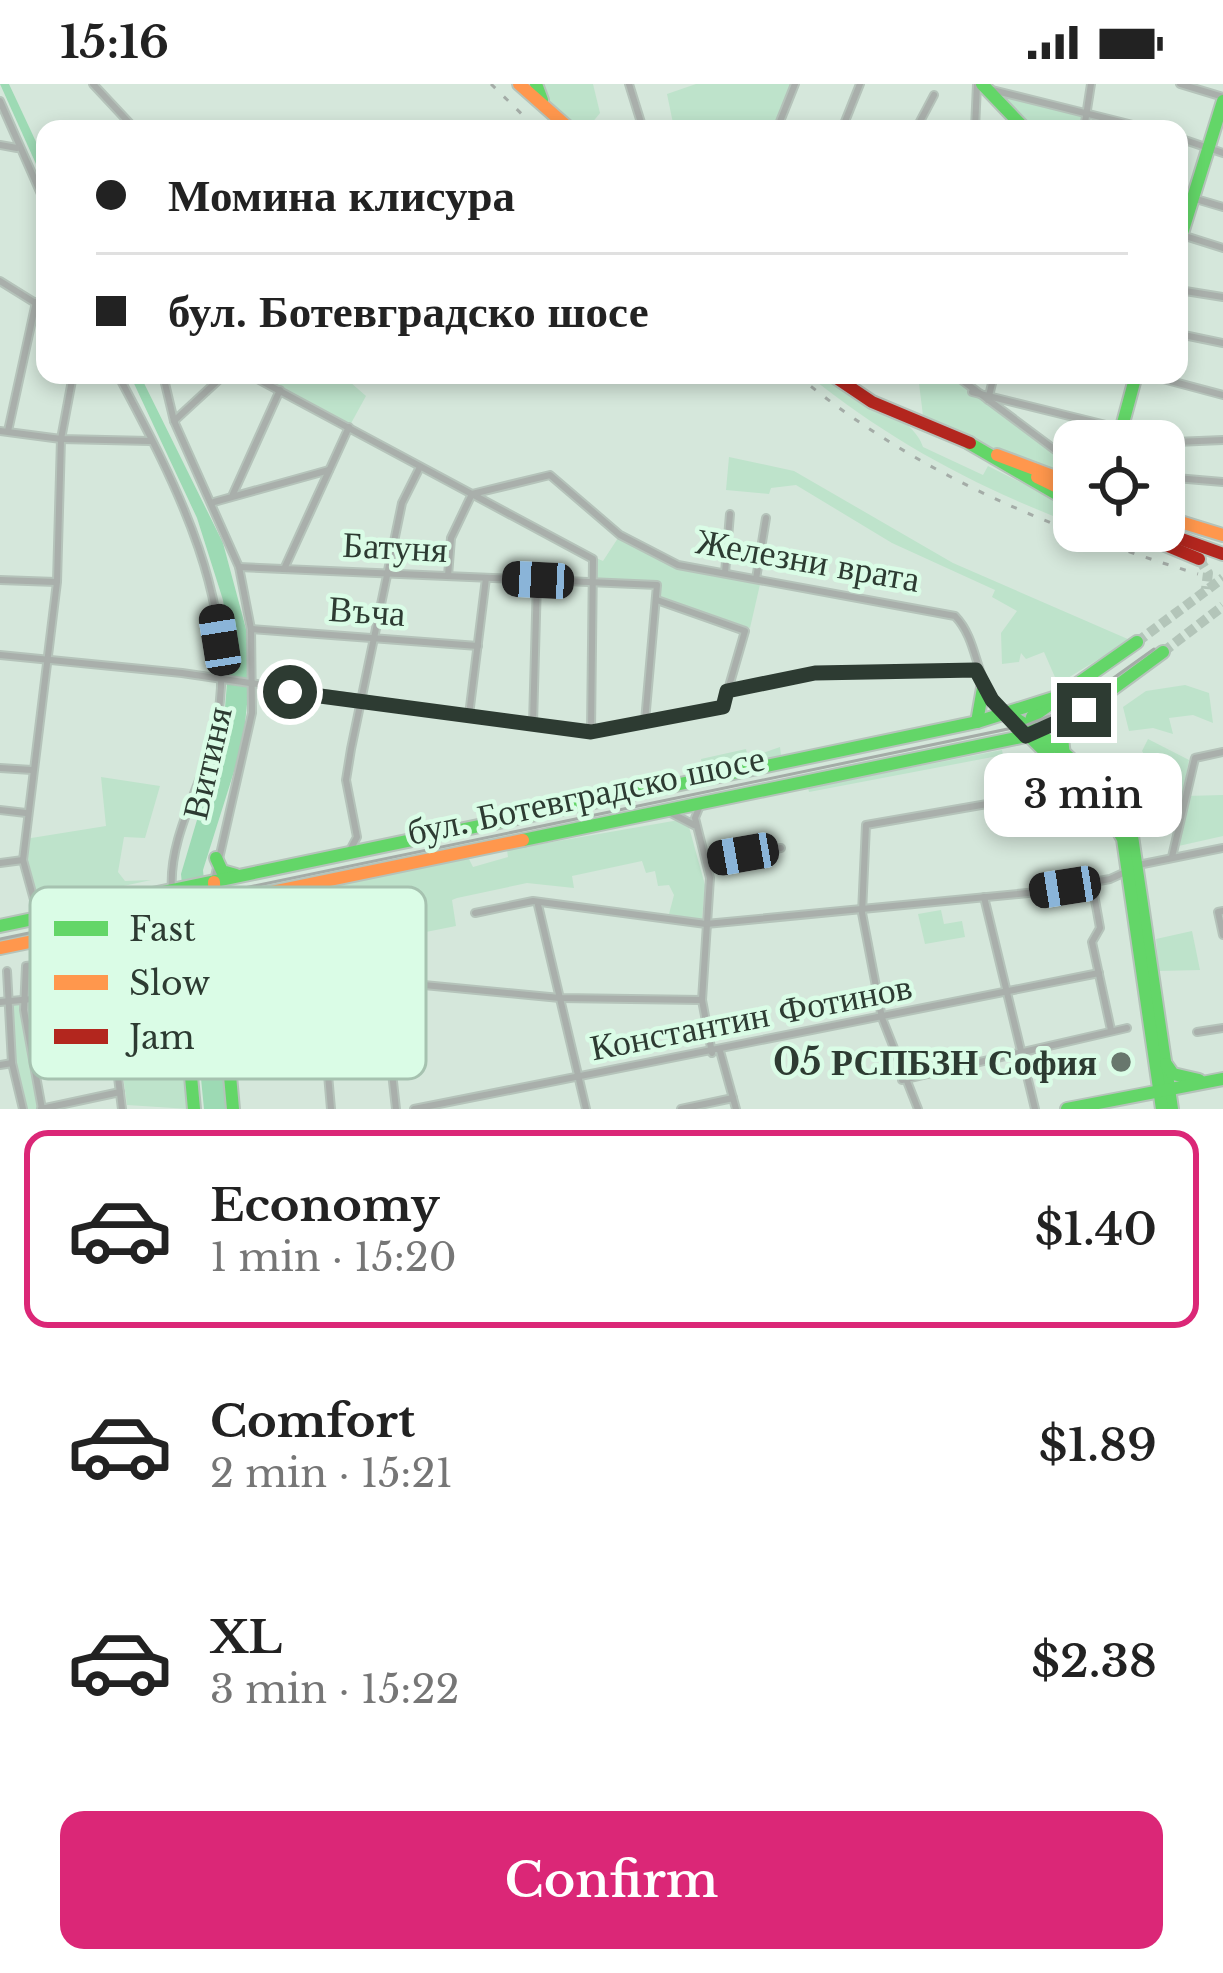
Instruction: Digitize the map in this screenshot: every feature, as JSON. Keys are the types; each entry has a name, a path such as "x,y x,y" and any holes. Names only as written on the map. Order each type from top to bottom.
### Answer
{"main road":[{"path":"519,84 561,120"},
{"path":"536,84 543,101"},
{"path":"983,86 1016,120"},
{"path":"1188,193 1216,150 1223,99"},
{"path":"845,384 872,402 1020,470 1053,479"},
{"path":"1128,420 1134,384"},
{"path":"969,443 1053,488"},
{"path":"1185,524 1223,533"},
{"path":"1185,540 1223,554"},
{"path":"1182,552 1199,559"},
{"name":"бул. Ботевградско шосе","path":"185,887 977,722 1060,697 1137,642"},
{"name":"бул. Ботевградско шосе","path":"289,887 987,744 1084,710 1163,652"},
{"path":"977,722 983,712 983,688"},
{"path":"1030,731 1060,697"},
{"path":"1064,756 1064,733 1084,710"},
{"path":"1008,714 1064,756 1120,812 1135,868 1162,1058 1162,1109"},
{"path":"987,744 1007,732 1008,714"},
{"path":"1030,731 1108,815 1135,868 1162,1088 1172,1109"},
{"path":"216,858 223,872 239,875"},
{"name":"Витиня","path":"214,880 214,887"},
{"name":"бул. Ботевградско шосе","path":"0,926 30,920"},
{"name":"бул. Ботевградско шосе","path":"0,948 30,942"},
{"path":"1162,1058 1173,1074 1203,1081"},
{"path":"1066,1109 1223,1078"},
{"path":"191,1079 194,1109"},
{"name":"Витиня","path":"230,1079 233,1109"}],"street":[{"path":"93,84 127,120"},
{"path":"628,84 640,120"},
{"path":"781,120 795,84"},
{"path":"846,120 860,84"},
{"path":"1086,120 1091,84"},
{"path":"1180,84 1223,99"},
{"path":"977,120 983,86 1118,120"},
{"path":"919,120 934,95"},
{"path":"0,101 16,148 36,186"},
{"path":"0,145 16,148"},
{"path":"1188,197 1223,207"},
{"path":"1188,241 1223,248"},
{"path":"0,280 36,302 4,431 61,439 150,441"},
{"path":"1188,291 1223,297"},
{"path":"1188,336 1223,343"},
{"path":"30,887 23,860 57,582 61,439 71,384"},
{"name":"Витиня","path":"122,384 201,556 220,640 224,683 216,730 178,844 172,887"},
{"name":"Витиня","path":"165,384 174,421 239,567 251,629 248,740 214,880"},
{"path":"174,421 214,384"},
{"path":"268,384 592,559 591,732"},
{"path":"964,384 1053,448"},
{"path":"988,400 992,384"},
{"path":"1182,384 1223,395"},
{"path":"233,494 280,390"},
{"path":"988,400 1066,420"},
{"path":"284,569 349,427"},
{"path":"1185,442 1223,440"},
{"path":"347,854 357,837 346,780 402,503 420,466"},
{"path":"214,502 329,470"},
{"name":"Железни врата","path":"472,494 550,475 638,545 678,565 950,614 964,626 976,670"},
{"path":"1185,479 1223,482"},
{"path":"448,576 451,538 472,494"},
{"path":"725,573 730,514"},
{"path":"756,579 766,518"},
{"name":"Батуня","path":"239,567 657,585 657,600 745,631 727,691"},
{"path":"469,715 486,578"},
{"path":"0,580 57,582"},
{"path":"533,724 538,580"},
{"path":"644,721 657,600"},
{"name":"Въча","path":"251,629 478,646"},
{"path":"0,656 182,673 224,683 591,732 723,707 727,691 815,673 976,670 983,688 1008,714"},
{"path":"1172,857 1196,758 1223,752"},
{"path":"0,768 34,770"},
{"path":"918,1109 902,1080 882,1018 866,908 866,825 1033,796 1074,805"},
{"path":"704,801 696,811 706,860 702,1000 736,1109"},
{"path":"0,810 28,813"},
{"path":"657,811 682,815 697,827"},
{"path":"357,837 375,848"},
{"path":"706,860 781,848"},
{"path":"475,913 529,902 706,924 1091,883 1172,857 1223,848"},
{"path":"0,863 23,860"},
{"path":"1091,883 1100,928 1092,942 1112,1031"},
{"path":"983,896 1035,1109"},
{"path":"538,905 586,1109"},
{"path":"1223,911 1218,912 1223,934"},
{"path":"30,966 26,966 24,998 30,1037"},
{"path":"8,971 4,1001 23,1109"},
{"name":"Константин Фотинов","path":"414,1109 459,1105 1099,974"},
{"path":"426,985 560,998 702,1000"},
{"path":"4,1001 30,998"},
{"path":"902,1080 1127,1028"},
{"path":"1197,1032 1223,1028"},
{"path":"0,1065 12,1063"},
{"path":"36,1079 41,1109 120,1092"},
{"path":"119,1079 122,1109"},
{"path":"328,1079 331,1109"},
{"path":"392,1079 395,1109"},
{"path":"681,1109 733,1098"}],"shaded area":[{"path":"0,84 9,84 36,142 36,164"},
{"path":"536,84 593,84 600,113 594,120 561,120 543,101"},
{"path":"696,84 795,85 781,120 672,120 667,94"},
{"path":"1003,96 1084,116 1083,120 1024,120"},
{"path":"134,384 144,384 223,543 246,629 250,675 243,743 203,870 205,887 182,887 181,874 223,732 230,646 223,600 197,518"},
{"path":"267,384 352,384 366,396 349,427"},
{"path":"820,384 838,384 879,405 907,425 923,447 983,475 988,466 1053,498 1053,515 935,460"},
{"path":"919,384 967,384 1053,448 1053,476 924,424"},
{"path":"729,457 794,471 953,563 1130,640 1058,684 1044,652 1026,659 1021,653 1019,662 1002,664 1001,633 1017,611 992,597 995,590 892,543 796,485 771,488 769,494 726,490"},
{"path":"620,535 678,565 761,580 750,628 661,597 660,584 596,581 596,558 603,561"},
{"path":"1185,685 1209,693 1213,723 1193,715 1169,718 1173,734 1153,728 1129,731 1123,707 1146,691"},
{"path":"1148,739 1189,760 1179,815 1169,813 1166,804 1146,804 1148,760 1142,751"},
{"path":"780,747 781,755 704,775 701,759 746,749 748,758"},
{"path":"1002,750 1003,755 809,792 808,788"},
{"path":"101,777 160,786 145,838 124,837 118,872 125,881 151,880 119,887 34,887 23,860 25,839 106,826"},
{"path":"1223,795 1223,836 1174,847 1186,796"},
{"path":"679,820 689,827 705,885 702,920 669,914 674,895 669,885 658,886 655,871 646,873 642,861 572,876 574,888 527,883 457,898 452,900 456,926 426,932 426,887 327,887 468,857 473,867 508,857 507,850"},
{"path":"941,910 944,924 962,921 965,937 925,944 918,914"},
{"path":"1192,931 1200,970 1159,971 1156,939"},
{"path":"24,998 30,1079 37,1079 42,1109 23,1109 7,1001"},
{"path":"123,1079 187,1079 189,1109 127,1105"},
{"path":"201,1079 223,1079 226,1109 204,1109"}],"tunnel":[{"path":"1199,559 1208,573 1206,589"},
{"path":"1137,642 1223,578"},
{"path":"1163,652 1223,606"}],"tram line":[{"path":"250,887 1027,725 1073,707 1154,649"},
{"path":"0,939 30,933"}],"railway":[{"path":"491,84 528,120"},
{"path":"809,384 890,442 987,495 1090,538 1198,574"}],"traffic: fast":[{"path":"536,84 542,100"},
{"path":"982,84 1016,120"},
{"path":"1188,214 1223,101"},
{"path":"1124,420 1134,384"},
{"path":"969,443 1053,492"},
{"path":"187,887 977,722 1060,696 1137,642"},
{"path":"523,840 1026,736 1084,710 1163,652"},
{"path":"977,722 983,688"},
{"path":"1026,736 1032,717 1053,702"},
{"path":"1008,714 1079,766 1108,798 1132,836 1172,1109"},
{"path":"1064,756 1062,738 1077,716"},
{"path":"1012,719 1109,815 1123,839 1162,1109"},
{"path":"216,858 222,871 236,875"},
{"path":"0,926 30,920"},
{"path":"1166,1064 1173,1074 1199,1080"},
{"path":"191,1079 194,1109"},
{"path":"230,1079 233,1109"},
{"path":"1067,1109 1223,1079"}],"traffic: slow":[{"path":"519,84 560,120"},
{"path":"997,455 1053,476"},
{"path":"1037,477 1053,485"},
{"path":"1185,523 1223,535"},
{"path":"295,887 523,840"},
{"path":"214,882 214,887"},
{"path":"0,948 30,942"}],"traffic: jam":[{"path":"845,384 872,402 970,443"},
{"path":"1185,540 1223,554"},
{"path":"1182,552 1199,559"}],"place":[{"name":"05 РСПБЗН София","path":"1121,1062"}],"route":[{"path":"290,692 591,732 723,707 727,691 793,676 976,670 992,700 1026,736 1084,710"}]}
